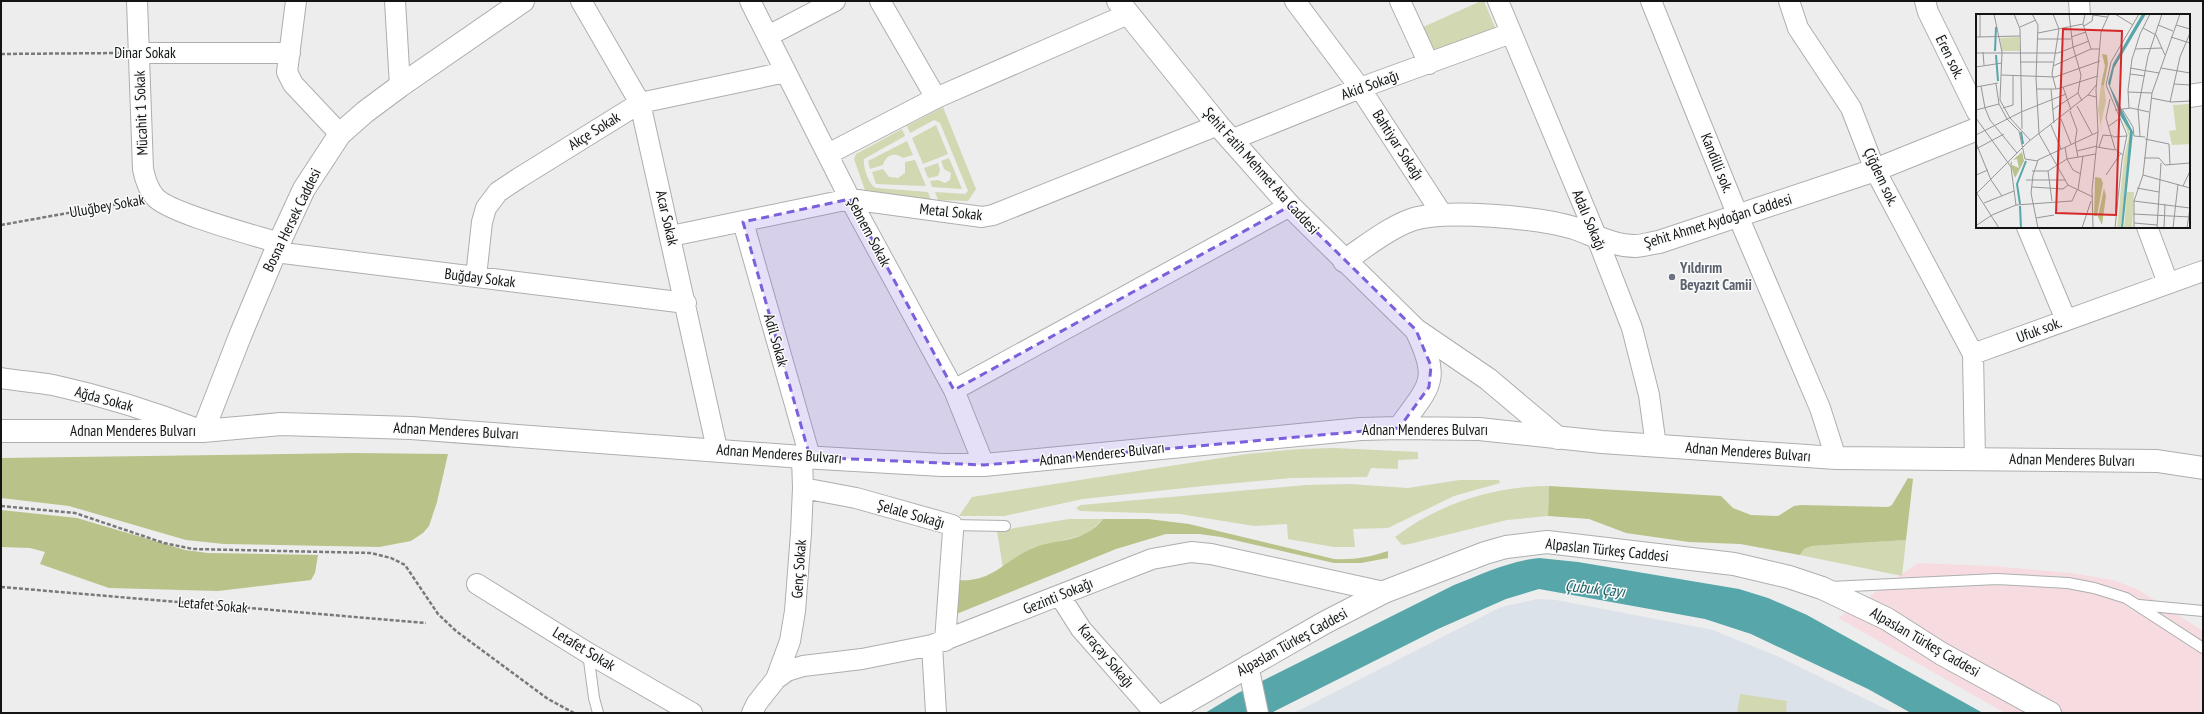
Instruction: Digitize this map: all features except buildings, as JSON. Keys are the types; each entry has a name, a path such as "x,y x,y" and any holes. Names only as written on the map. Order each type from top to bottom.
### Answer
{"main road":[{"name":"Bosna Hersek Caddesi","path":"203,432 240,336 277,247 304,189 340,134 365,112 400,86 523,1"},
{"name":"Şehit Fatih Mehmet Ata Caddesi","path":"1123,7 1224,132 1290,206 1344,261 1416,330 1488,379 1558,438"},
{"path":"2190,96 2203,94"},
{"name":"Şehit Ahmet Aydoğan Caddesi","path":"1344,261 1394,228 1411,220 1442,214 1529,219 1574,228 1597,238 1619,244 1636,246 1659,242 1875,170 1976,129"},
{"name":"Şehit Fatih Mehmet Ata Caddesi","path":"1399,428 1428,387 1431,366 1416,330"},
{"name":"Adnan Menderes Bulvarı","path":"1,431 203,432 281,424 411,428 717,449 806,457 942,465 984,465 1337,432 1399,428 1479,429 1558,438 1656,446 1836,458 2157,460 2203,468"},
{"name":"Alpaslan Türkeş Caddesi","path":"1167,713 1250,674 1384,592 1485,553 1520,544 1548,542 1734,564 1775,573 1822,588 1887,620 1942,654 2050,713"}],"street":[{"name":"Mücahit 1 Sokak","path":"137,1 143,169 148,185 156,198"},
{"path":"296,1 288,72 293,84 340,134"},
{"path":"395,1 400,86"},
{"name":"Acar Sokak","path":"581,1 640,103 686,302 717,449"},
{"name":"Şebnem Sokak","path":"750,1 850,199 954,390 984,465"},
{"path":"768,36 835,1"},
{"path":"880,1 936,98"},
{"name":"Bahtiyar Sokağı","path":"1295,1 1360,88 1442,214"},
{"path":"1400,1 1429,64"},
{"name":"Adalı Sokağı","path":"1498,1 1597,238 1632,328 1649,395 1656,446"},
{"name":"Kandilli sok.","path":"1651,1 1738,216 1820,408 1836,458"},
{"name":"Çiğdem sok.","path":"1789,1 1798,28 1851,108 1875,170 1973,354"},
{"name":"Eren sok.","path":"1925,1 1928,12 1976,110"},
{"path":"2080,1 2080,14"},
{"path":"828,154 936,98 1123,7"},
{"name":"Akid Sokağı","path":"1224,132 1360,88 1511,33"},
{"name":"Dinar Sokak","path":"139,53 290,52"},
{"name":"Akçe Sokak","path":"476,277 482,222 486,208 498,192 640,103 786,72"},
{"name":"Metal Sokak","path":"671,236 850,199 982,217 993,215 1224,132"},
{"name":"Uluğbey Sokak","path":"156,198 192,216 277,247"},
{"path":"954,390 1290,206"},
{"name":"Adil Sokak","path":"742,222 806,457"},
{"path":"2027,228 2066,320"},
{"path":"2147,228 2168,283"},
{"name":"Buğday Sokak","path":"277,247 476,277 686,302"},
{"name":"Ufuk sok.","path":"1973,354 2203,271"},
{"path":"1973,354 1975,459"},
{"name":"Ağda Sokak","path":"1,378 51,385 106,398 158,414 203,432"},
{"name":"Genç Sokak","path":"776,679 790,642 795,610 806,457"},
{"name":"Şelale Sokağı","path":"803,488 856,498 952,525 953,531 939,643 936,713"},
{"name":"Gezinti Sokağı","path":"752,713 757,703 776,679 787,671 803,666 862,660 939,643 1152,559 1191,552 1211,554 1384,592"},
{"name":"Letafet Sokak","path":"477,584 588,653 692,713"},
{"name":"Karaçay Sokağı","path":"1060,596 1081,629 1155,713"},
{"path":"1250,674 1258,713"}],"lane":[{"path":"952,525 1006,526"},
{"path":"1822,588 1997,579 2068,583 2094,588 2126,598 2203,648"},
{"path":"2137,604 2203,611"},
{"path":"588,653 594,698 598,713"}],"path":[{"name":"Dinar Sokak","path":"1,54 139,53"},
{"name":"Uluğbey Sokak","path":"1,225 156,198"},
{"path":"1,506 75,513 164,542 193,549 371,552 391,558 405,565 438,614 456,631 548,699 574,713"},
{"name":"Letafet Sokak","path":"1,587 426,623"}],"highlighted area":[{"path":"850,199 954,390 1290,206 1416,330 1431,366 1429,387 1399,428 984,465 810,457 743,222"}],"shaded area":[{"path":"1918,563 1992,566 2071,573 2113,580 2139,590 2203,631 2203,713 2005,713 1838,618"},
{"path":"1538,599 1556,600 1713,630 1779,657 1894,713 1294,713 1501,607"}],"green space":[{"path":"1484,1 1497,32 1433,54 1421,28"},
{"path":"943,107 976,189 968,201 938,200 935,192 965,194 968,191 940,123 934,120 910,133 907,126"},
{"path":"936,125 948,154 923,164 912,138"},
{"path":"902,129 905,136 864,159 864,166 867,175 873,186 876,188 928,192 931,200 874,196 865,190 854,159 856,154"},
{"path":"907,141 913,155 903,158 897,155 891,155 886,158 883,165 870,169 868,161"},
{"path":"949,158 962,189 932,187 930,181 938,180 945,183 950,180 951,173 944,169 941,161"},
{"path":"915,160 926,186 876,184 872,172 883,169 889,177 898,178 905,173 905,162"},
{"path":"938,163 940,170 938,176 928,178 924,168"},
{"path":"1334,448 1418,452 1418,459 1398,460 1398,469 1371,468 1367,477 1291,478 1203,486 1083,499 1004,516 959,516 972,497 1247,454 1300,449"},
{"path":"353,453 448,454 437,502 429,526 423,533 411,541 379,547 224,544 186,540 69,506 1,498 1,458"},
{"path":"1908,478 1913,479 1906,540 1812,546 1804,549 1800,555 1740,544 1689,542 1626,533 1589,519 1548,516 1549,486 1721,496 1733,508 1751,515 1778,516 1794,506 1801,505 1888,507 1892,505"},
{"path":"1460,480 1499,480 1500,483 1454,496 1388,528 1353,529 1355,547 1334,547 1288,539 1287,524 1254,526 1180,514 1080,511 1076,508 1081,505 1306,485 1349,484 1408,488"},
{"path":"1549,486 1548,516 1507,520 1402,545 1395,537 1429,515 1468,499 1487,493 1508,489"},
{"path":"1,510 77,518 185,550 208,553 318,555 315,573 311,580 218,591 109,588 40,564 45,552 30,548 1,547"},
{"path":"1069,519 1103,519 1087,534 1033,548 1003,568 997,531"},
{"path":"1103,519 1148,519 1189,524 1334,559 1362,558 1388,551 1388,558 1361,563 1334,563 1221,537 1199,534 1166,534 1116,549 954,615 956,580 968,580 988,575 1031,549 1041,545 1078,537 1087,533"},
{"path":"1906,540 1902,576 1800,555 1804,549 1812,546"},
{"path":"1740,694 1787,701 1786,713 1737,713"}],"water":[{"name":"Çubuk Çayı","path":"1539,558 1578,562 1739,589 1768,598 1807,615 1983,713 1911,713 1868,689 1751,634 1705,619 1539,589 1506,599 1438,629 1271,713 1205,713 1238,693 1454,585 1506,565"}],"place":[{"name":"Yıldırım Beyazıt Camii","path":"1672,277"}]}
